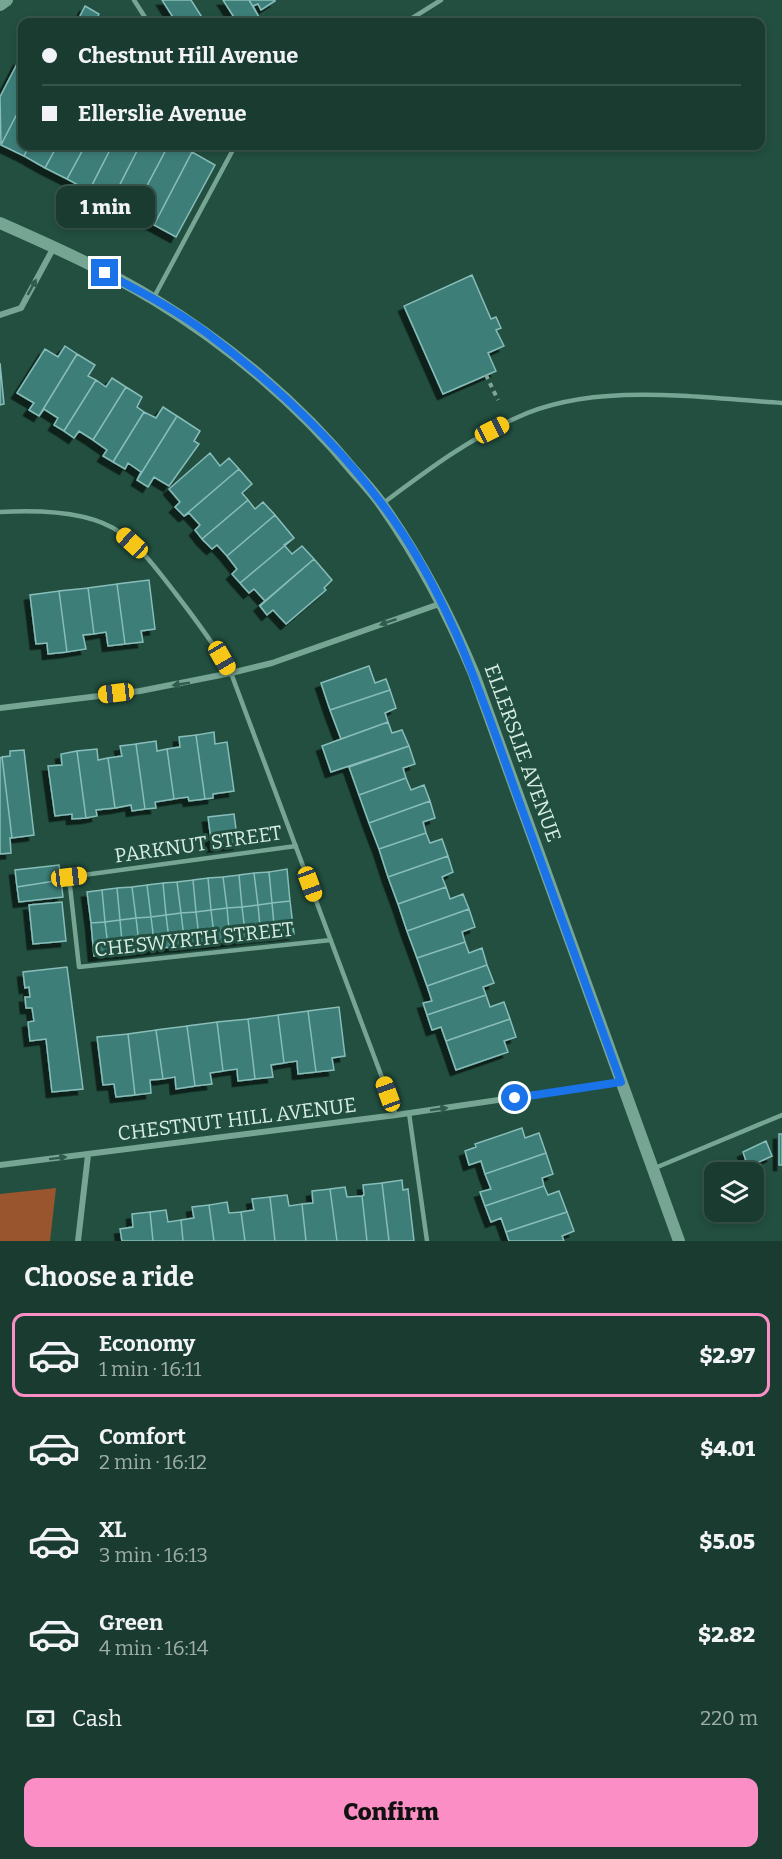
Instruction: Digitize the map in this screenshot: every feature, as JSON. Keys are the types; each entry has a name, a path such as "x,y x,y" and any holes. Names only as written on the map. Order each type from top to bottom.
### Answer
{"street":[{"path":"0,4 7,0"},
{"name":"ELLERSLIE AVENUE","path":"0,223 54,247 153,299 206,333 295,408 336,449 382,504 443,603 474,674 679,1241"},
{"path":"0,315 21,308 54,247"},
{"path":"0,708 140,691 231,673 272,663 443,603"},
{"name":"CHESTNUT HILL AVENUE","path":"0,1165 396,1115 621,1082"},
{"path":"78,1241 88,1155"}],"lane":[{"path":"134,0 145,18"},
{"path":"412,18 441,0"},
{"path":"153,299 233,150"},
{"path":"382,504 461,447 518,417 555,405 585,399 620,396 782,403"},
{"path":"0,512 54,512 87,518 119,531 146,555 214,643 231,673 396,1115"},
{"name":"PARKNUT STREET","path":"69,877 296,846"},
{"name":"CHESWYRTH STREET","path":"69,877 79,967 331,940"},
{"path":"409,1113 427,1241"},
{"path":"653,1169 782,1115"}],"path":[{"path":"486,375 498,400"}],"shaded area":[{"path":"56,1188 50,1241 0,1241 0,1194"}],"building":[{"path":"162,0 191,0 202,18 173,18"},
{"path":"223,0 249,0 259,17 258,18 234,18"},
{"path":"249,0 275,1 261,10 258,4 253,6 259,17"},
{"path":"85,6 99,14 97,18 79,18"},
{"path":"18,62 18,112 1,145 0,97"},
{"path":"18,112 18,150 27,150 24,156 1,145"},
{"path":"27,150 55,150 45,168 24,156"},
{"path":"55,150 83,150 67,179 45,168"},
{"path":"83,150 110,150 89,191 67,179"},
{"path":"110,150 137,150 111,202 89,191"},
{"path":"137,150 166,150 132,214 111,202"},
{"path":"166,150 192,152 154,225 132,214"},
{"path":"192,152 215,165 176,237 154,225"},
{"path":"472,275 491,319 496,317 501,328 496,330 504,346 488,353 496,371 443,394 404,306"},
{"path":"65,346 77,354 39,416 29,410 34,403 17,393 45,349 58,357"},
{"path":"77,354 95,365 88,376 96,380 64,431 54,425 58,418 44,409 39,416"},
{"path":"0,363 4,404 0,405"},
{"path":"112,378 126,387 93,440 79,431 74,438 64,431 96,380 106,387"},
{"path":"126,387 142,397 137,407 144,412 113,462 103,456 107,450 93,440"},
{"path":"163,407 177,416 137,480 141,472 128,463 125,469 113,462 144,412 156,418"},
{"path":"177,416 200,431 194,441 199,444 169,486 154,477 148,487 137,480"},
{"path":"210,453 220,466 229,458 239,469 184,516 175,507 180,502 169,489"},
{"path":"239,469 252,484 242,493 248,500 202,539 195,530 200,525 189,513 184,516"},
{"path":"248,500 255,509 263,502 275,515 227,556 217,545 212,549 202,539"},
{"path":"275,515 294,538 240,583 232,574 237,569 227,556"},
{"path":"285,546 292,554 302,546 314,559 265,601 254,589 249,593 240,583"},
{"path":"314,559 332,580 324,588 326,590 286,624 273,610 267,615 260,606"},
{"path":"149,580 155,629 141,631 143,642 125,644 117,584"},
{"path":"117,584 125,644 108,646 106,632 94,634 88,588"},
{"path":"88,588 94,634 83,635 86,649 67,652 59,591"},
{"path":"59,591 67,652 48,654 47,643 36,644 30,595"},
{"path":"369,666 375,683 386,679 390,690 330,710 321,683"},
{"path":"390,690 396,708 385,713 388,722 341,739 330,710"},
{"path":"388,722 392,733 402,730 409,746 331,772 322,746"},
{"path":"214,732 215,744 227,742 234,791 213,794 213,798 205,799 196,735"},
{"path":"196,735 205,799 189,801 188,797 174,799 167,749 180,747 179,737"},
{"path":"156,741 157,751 167,749 174,799 155,802 156,808 145,809 136,744"},
{"path":"136,744 145,809 132,811 131,805 115,808 108,758 122,756 120,746"},
{"path":"409,746 415,764 403,768 406,778 359,795 349,767"},
{"path":"97,749 98,760 108,758 115,808 96,810 97,816 86,818 77,751"},
{"path":"24,750 34,835 12,838 2,757 10,756 10,751"},
{"path":"77,751 86,818 72,819 72,814 55,816 48,766 62,765 61,754"},
{"path":"2,757 12,838 10,838 11,853 0,854 0,758"},
{"path":"406,778 411,790 424,785 430,801 369,823 359,795"},
{"path":"430,801 435,818 423,822 426,833 379,849 369,823"},
{"path":"234,814 238,844 212,847 208,817"},
{"path":"426,833 430,843 442,839 448,856 388,877 379,849"},
{"path":"448,856 453,872 442,877 446,887 398,904 388,877"},
{"path":"59,865 61,880 17,887 15,870"},
{"path":"287,869 290,901 272,903 269,872"},
{"path":"269,872 272,903 258,905 254,873"},
{"path":"254,873 258,905 242,907 239,875"},
{"path":"239,875 242,907 227,908 223,877"},
{"path":"223,877 227,908 211,910 208,878"},
{"path":"208,878 211,910 196,912 193,880"},
{"path":"61,880 63,897 19,902 17,887"},
{"path":"193,880 196,912 181,913 177,882"},
{"path":"177,882 181,913 166,915 163,883"},
{"path":"163,883 166,915 151,917 147,885"},
{"path":"147,885 151,917 136,918 132,887"},
{"path":"132,887 136,918 120,920 117,888"},
{"path":"446,887 450,899 463,894 469,909 407,931 398,904"},
{"path":"117,888 120,920 105,922 102,890"},
{"path":"102,890 105,922 91,923 87,892"},
{"path":"290,901 294,934 275,936 272,903"},
{"path":"62,902 66,941 33,944 29,905"},
{"path":"272,903 275,936 261,937 258,905"},
{"path":"258,905 261,937 246,939 242,907"},
{"path":"242,907 246,939 230,941 227,908"},
{"path":"227,908 230,941 215,943 211,910"},
{"path":"469,909 475,927 462,932 465,942 417,958 407,931"},
{"path":"211,910 215,943 200,944 196,912"},
{"path":"196,912 200,944 185,946 181,913"},
{"path":"181,913 185,946 170,947 166,915"},
{"path":"166,915 170,947 155,949 151,917"},
{"path":"151,917 155,949 140,951 136,918"},
{"path":"136,918 140,951 123,953 120,920"},
{"path":"120,920 123,953 109,954 105,922"},
{"path":"105,922 109,954 94,956 91,923"},
{"path":"465,942 469,953 482,948 487,965 427,986 417,958"},
{"path":"487,965 494,983 483,987 486,995 427,1015 423,1003 432,1001 427,986"},
{"path":"67,967 83,1089 52,1092 46,1039 30,1041 28,1022 34,1021 32,1008 26,1008 25,997 30,997 29,987 25,988 23,972"},
{"path":"486,995 490,1007 504,1002 510,1019 446,1041 441,1027 432,1030 427,1015"},
{"path":"339,1007 345,1056 332,1058 334,1070 316,1072 308,1011"},
{"path":"308,1011 316,1072 298,1074 297,1061 284,1063 278,1015"},
{"path":"278,1015 284,1063 271,1065 273,1077 255,1079 248,1019"},
{"path":"248,1019 255,1079 238,1081 237,1069 223,1071 217,1022"},
{"path":"510,1019 516,1037 504,1041 508,1052 456,1070 446,1041"},
{"path":"217,1022 223,1071 210,1073 212,1084 195,1086 187,1026"},
{"path":"187,1026 195,1086 176,1089 175,1077 163,1079 156,1030"},
{"path":"156,1030 163,1079 150,1080 151,1093 135,1095 128,1034"},
{"path":"128,1034 135,1095 116,1097 114,1084 103,1085 97,1037"},
{"path":"522,1128 525,1138 539,1133 546,1153 485,1174 481,1161 469,1165 465,1151 476,1147 475,1144"},
{"path":"779,1134 782,1134 782,1165 779,1165"},
{"path":"766,1141 772,1156 759,1162 746,1162 743,1152"},
{"path":"546,1153 553,1174 542,1178 544,1186 485,1206 480,1192 491,1189 485,1174"},
{"path":"402,1180 403,1190 408,1189 414,1241 389,1241 382,1183"},
{"path":"382,1183 389,1241 367,1241 363,1185"},
{"path":"544,1186 548,1195 559,1191 567,1212 506,1232 501,1218 491,1222 485,1206"},
{"path":"345,1187 347,1197 362,1196 367,1241 337,1241 330,1189"},
{"path":"330,1189 337,1241 306,1241 302,1204 313,1203 312,1191"},
{"path":"287,1195 289,1206 302,1204 306,1241 275,1241 270,1197"},
{"path":"270,1197 275,1241 245,1241 241,1212 254,1210 252,1199"},
{"path":"227,1202 229,1213 241,1212 245,1241 214,1241 209,1205"},
{"path":"209,1205 214,1241 183,1241 181,1220 194,1218 192,1207"},
{"path":"166,1210 168,1222 181,1220 183,1241 153,1241 150,1212"},
{"path":"150,1212 153,1241 122,1241 120,1229 133,1227 132,1214"},
{"path":"567,1212 574,1231 562,1236 564,1241 509,1241 506,1232"}],"route":[{"path":"105,273 153,299 206,333 295,408 336,449 382,504 443,603 474,674 621,1082 515,1098"}]}
